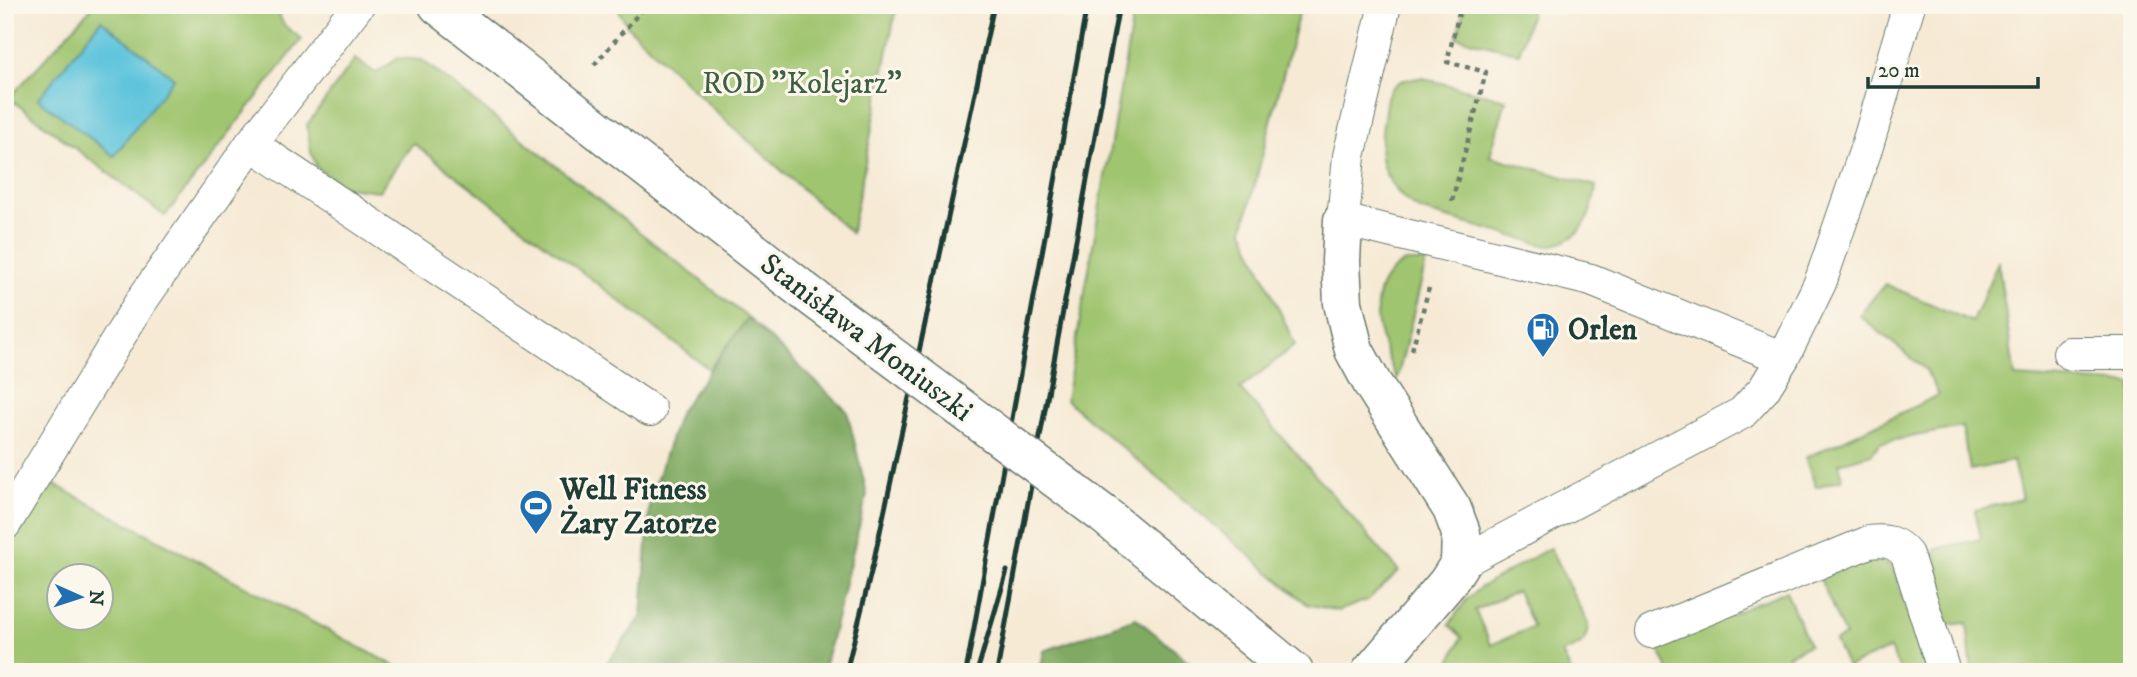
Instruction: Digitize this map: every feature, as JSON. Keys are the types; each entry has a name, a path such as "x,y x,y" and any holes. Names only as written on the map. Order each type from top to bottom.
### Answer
{"street":[{"name":"Stanisława Moniuszki","path":"438,5 804,291 1103,514 1294,672"},
{"path":"1343,220 1341,261 1348,328 1354,350 1452,509 1461,533 1460,564 1448,582 1371,672"}],"lane":[{"path":"5,523 140,303 251,144 358,5"},
{"path":"1385,5 1349,156 1343,220 1591,280 1783,358"},
{"path":"1460,564 1742,414 1764,389 1783,358 1820,284 1867,146 1909,5"},
{"path":"251,144 650,410"},
{"path":"2069,353 2132,354"},
{"path":"1651,632 1869,542 1881,540 1893,543 1907,555 1944,672"}],"path":[{"path":"592,68 646,5"},
{"path":"1393,417 1486,72 1447,62 1461,5"}],"green space":[{"path":"94,5 279,5 282,21 302,39 165,216 9,98"},
{"name":"ROD \"Kolejarz\"","path":"616,5 897,5 851,233 723,118 628,27"},
{"path":"1135,5 1301,5 1243,230 1295,345 1240,389 1399,571 1368,600 1338,611 1307,604 1066,400"},
{"path":"1465,5 1533,5 1519,53 1457,37"},
{"path":"398,58 422,60 748,318 709,369 413,143 379,191 345,187 317,168 311,152 307,125 355,59 376,73"},
{"path":"1422,78 1506,100 1490,156 1596,186 1592,208 1577,233 1569,239 1548,246 1422,211 1411,205 1397,191 1382,165 1381,139 1386,104 1390,91 1396,84"},
{"path":"1405,262 1426,262 1397,380 1384,349 1377,316 1377,301 1390,273"},
{"path":"1998,262 2015,377 2132,384 2132,672 1972,672 1967,623 1948,625 1935,549 1981,539 1975,510 2022,499 2013,461 1970,470 1962,427 1880,443 1872,454 1839,463 1843,479 1816,487 1805,458 1939,395 1926,370 1859,315 1885,284 1972,322"},
{"path":"748,318 847,411 867,494 823,672 600,672 642,616 650,499 680,411"},
{"path":"46,480 406,672 5,672 5,555"},
{"path":"1550,548 1588,624 1584,641 1562,653 1571,672 1445,672 1462,637 1449,625 1466,600 1481,587","holes":["1517,591 1533,627 1491,645 1475,610"]},
{"path":"1867,559 1886,562 1894,571 1927,672 1901,672 1890,649 1847,667 1835,641 1845,636 1819,576"},
{"path":"1786,591 1809,645 1788,655 1792,665 1778,672 1669,672 1657,645"},
{"path":"1136,618 1201,672 1040,672 1044,651"}],"water":[{"path":"101,20 174,78 114,156 38,99"}],"railway":[{"path":"846,672 873,564 994,5"},
{"path":"966,672 1087,5"},
{"path":"997,672 1119,5"},
{"path":"977,672 1007,571"}],"place":[{"name":"Orlen","path":"1543,359"},
{"name":"Well Fitness Żary Zatorze","path":"536,536"}]}
